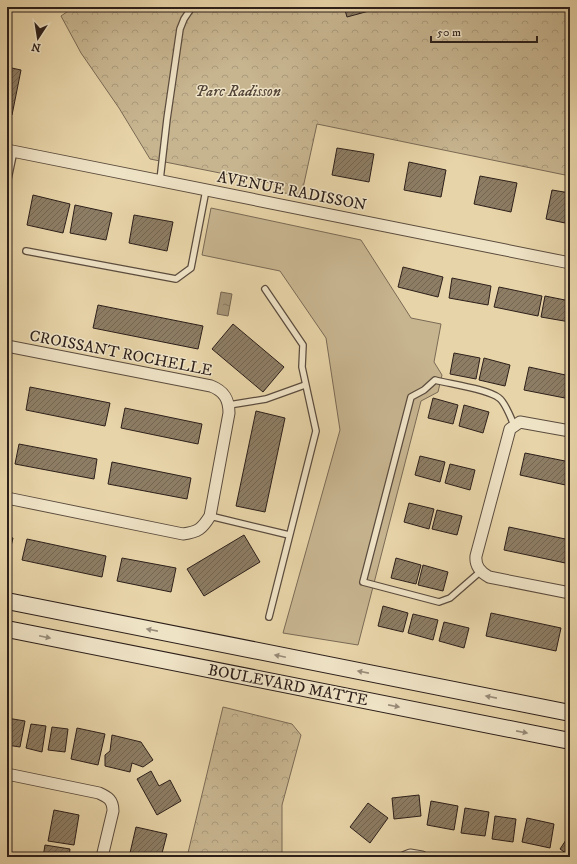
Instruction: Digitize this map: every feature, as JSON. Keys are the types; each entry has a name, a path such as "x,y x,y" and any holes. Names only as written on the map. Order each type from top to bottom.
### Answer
{"main road":[{"name":"BOULEVARD MATTE","path":"7,601 570,713"},
{"name":"BOULEVARD MATTE","path":"7,629 570,741"}],"street":[{"name":"AVENUE RADISSON","path":"11,150 570,263"},
{"name":"CROISSANT ROCHELLE","path":"7,346 211,386 219,389 224,394 229,405"},
{"path":"7,498 183,534 199,530 210,516 228,421 229,405"},
{"path":"570,431 527,422 520,422 510,429 507,435 476,556 476,565 481,572 493,578 570,593"},
{"path":"7,774 99,793 109,798 113,804 113,810 102,857"},
{"path":"405,857 410,855 422,857"}],"lane":[{"path":"160,180 167,118 180,29 184,19 192,7"},
{"path":"7,184 11,150"},
{"path":"26,252 176,279 191,268 206,190"},
{"path":"265,289 303,345 302,367 316,431 268,617"},
{"path":"481,572 450,598 439,602 363,582 411,397 424,390 435,380 482,391 500,398 514,425"},
{"path":"229,405 266,399 306,385"},
{"path":"210,516 289,535"}],"green space":[{"name":"Parc Radisson","path":"74,7 570,7 570,176 317,124 301,197 281,192 280,185 150,159 119,108 81,53 61,16"},
{"path":"211,208 361,240 411,318 441,324 434,362 442,375 438,392 421,401 358,645 283,633 340,430 326,338 280,271 202,255"},
{"path":"223,707 292,724 301,735 282,805 282,857 187,857"}],"water":[{"path":"221,292 232,294 228,316 217,314"}],"building":[{"path":"7,7 11,7 7,29"},
{"path":"344,7 380,7 380,8 347,17"},
{"path":"7,67 21,70 12,115 7,114"},
{"path":"337,148 374,154 369,182 332,175"},
{"path":"409,162 446,170 441,197 404,190"},
{"path":"480,176 517,183 511,212 474,204"},
{"path":"552,190 570,193 570,224 546,219"},
{"path":"33,195 70,204 63,233 27,225"},
{"path":"75,205 112,213 106,240 70,233"},
{"path":"134,215 173,222 167,251 129,243"},
{"path":"403,267 443,277 438,297 398,287"},
{"path":"452,278 491,286 488,305 449,298"},
{"path":"499,287 542,296 538,316 494,307"},
{"path":"545,296 570,301 570,322 541,317"},
{"path":"98,305 203,326 198,349 93,328"},
{"path":"233,324 284,367 263,392 212,349"},
{"path":"454,353 480,358 476,379 450,374"},
{"path":"484,358 510,365 505,386 479,380"},
{"path":"529,367 570,376 570,399 524,390"},
{"path":"30,387 110,403 105,426 26,410"},
{"path":"433,398 458,405 453,424 428,418"},
{"path":"464,405 489,412 483,433 459,426"},
{"path":"125,408 202,424 198,444 121,428"},
{"path":"256,411 285,418 265,512 236,506"},
{"path":"19,444 97,459 94,479 15,464"},
{"path":"525,453 570,462 570,486 520,475"},
{"path":"420,456 445,462 440,482 415,475"},
{"path":"112,462 191,478 187,499 108,484"},
{"path":"450,464 475,470 470,490 445,483"},
{"path":"409,503 434,509 429,529 404,522"},
{"path":"437,510 462,516 457,535 432,529"},
{"path":"509,527 570,540 570,564 504,550"},
{"path":"244,535 260,562 204,596 187,569"},
{"path":"7,537 13,538 8,559 7,559"},
{"path":"27,539 106,556 102,577 22,560"},
{"path":"122,558 176,568 171,592 117,581"},
{"path":"396,558 421,565 416,584 391,578"},
{"path":"423,565 448,572 443,591 418,585"},
{"path":"383,606 408,613 403,632 378,626"},
{"path":"491,613 561,628 556,651 486,636"},
{"path":"413,614 438,620 433,640 408,633"},
{"path":"444,622 469,628 464,648 439,641"},
{"path":"7,718 25,721 20,747 7,745"},
{"path":"31,724 46,726 42,752 26,748"},
{"path":"52,727 68,729 65,752 48,750"},
{"path":"77,728 105,734 98,765 71,759"},
{"path":"112,735 141,742 153,760 143,767 132,763 130,772 105,766 105,755 110,751"},
{"path":"151,771 159,786 170,780 181,801 157,815 137,779"},
{"path":"419,795 421,816 394,819 392,798"},
{"path":"431,801 458,806 454,830 427,825"},
{"path":"368,803 388,818 370,843 350,827"},
{"path":"465,808 489,812 485,836 461,833"},
{"path":"54,810 79,815 74,845 48,841"},
{"path":"495,816 516,819 513,842 492,839"},
{"path":"527,818 554,824 550,848 522,842"},
{"path":"136,827 167,834 161,857 147,857 130,853"},
{"path":"570,834 570,856 560,849"},
{"path":"45,845 70,849 69,857 43,857"}]}
